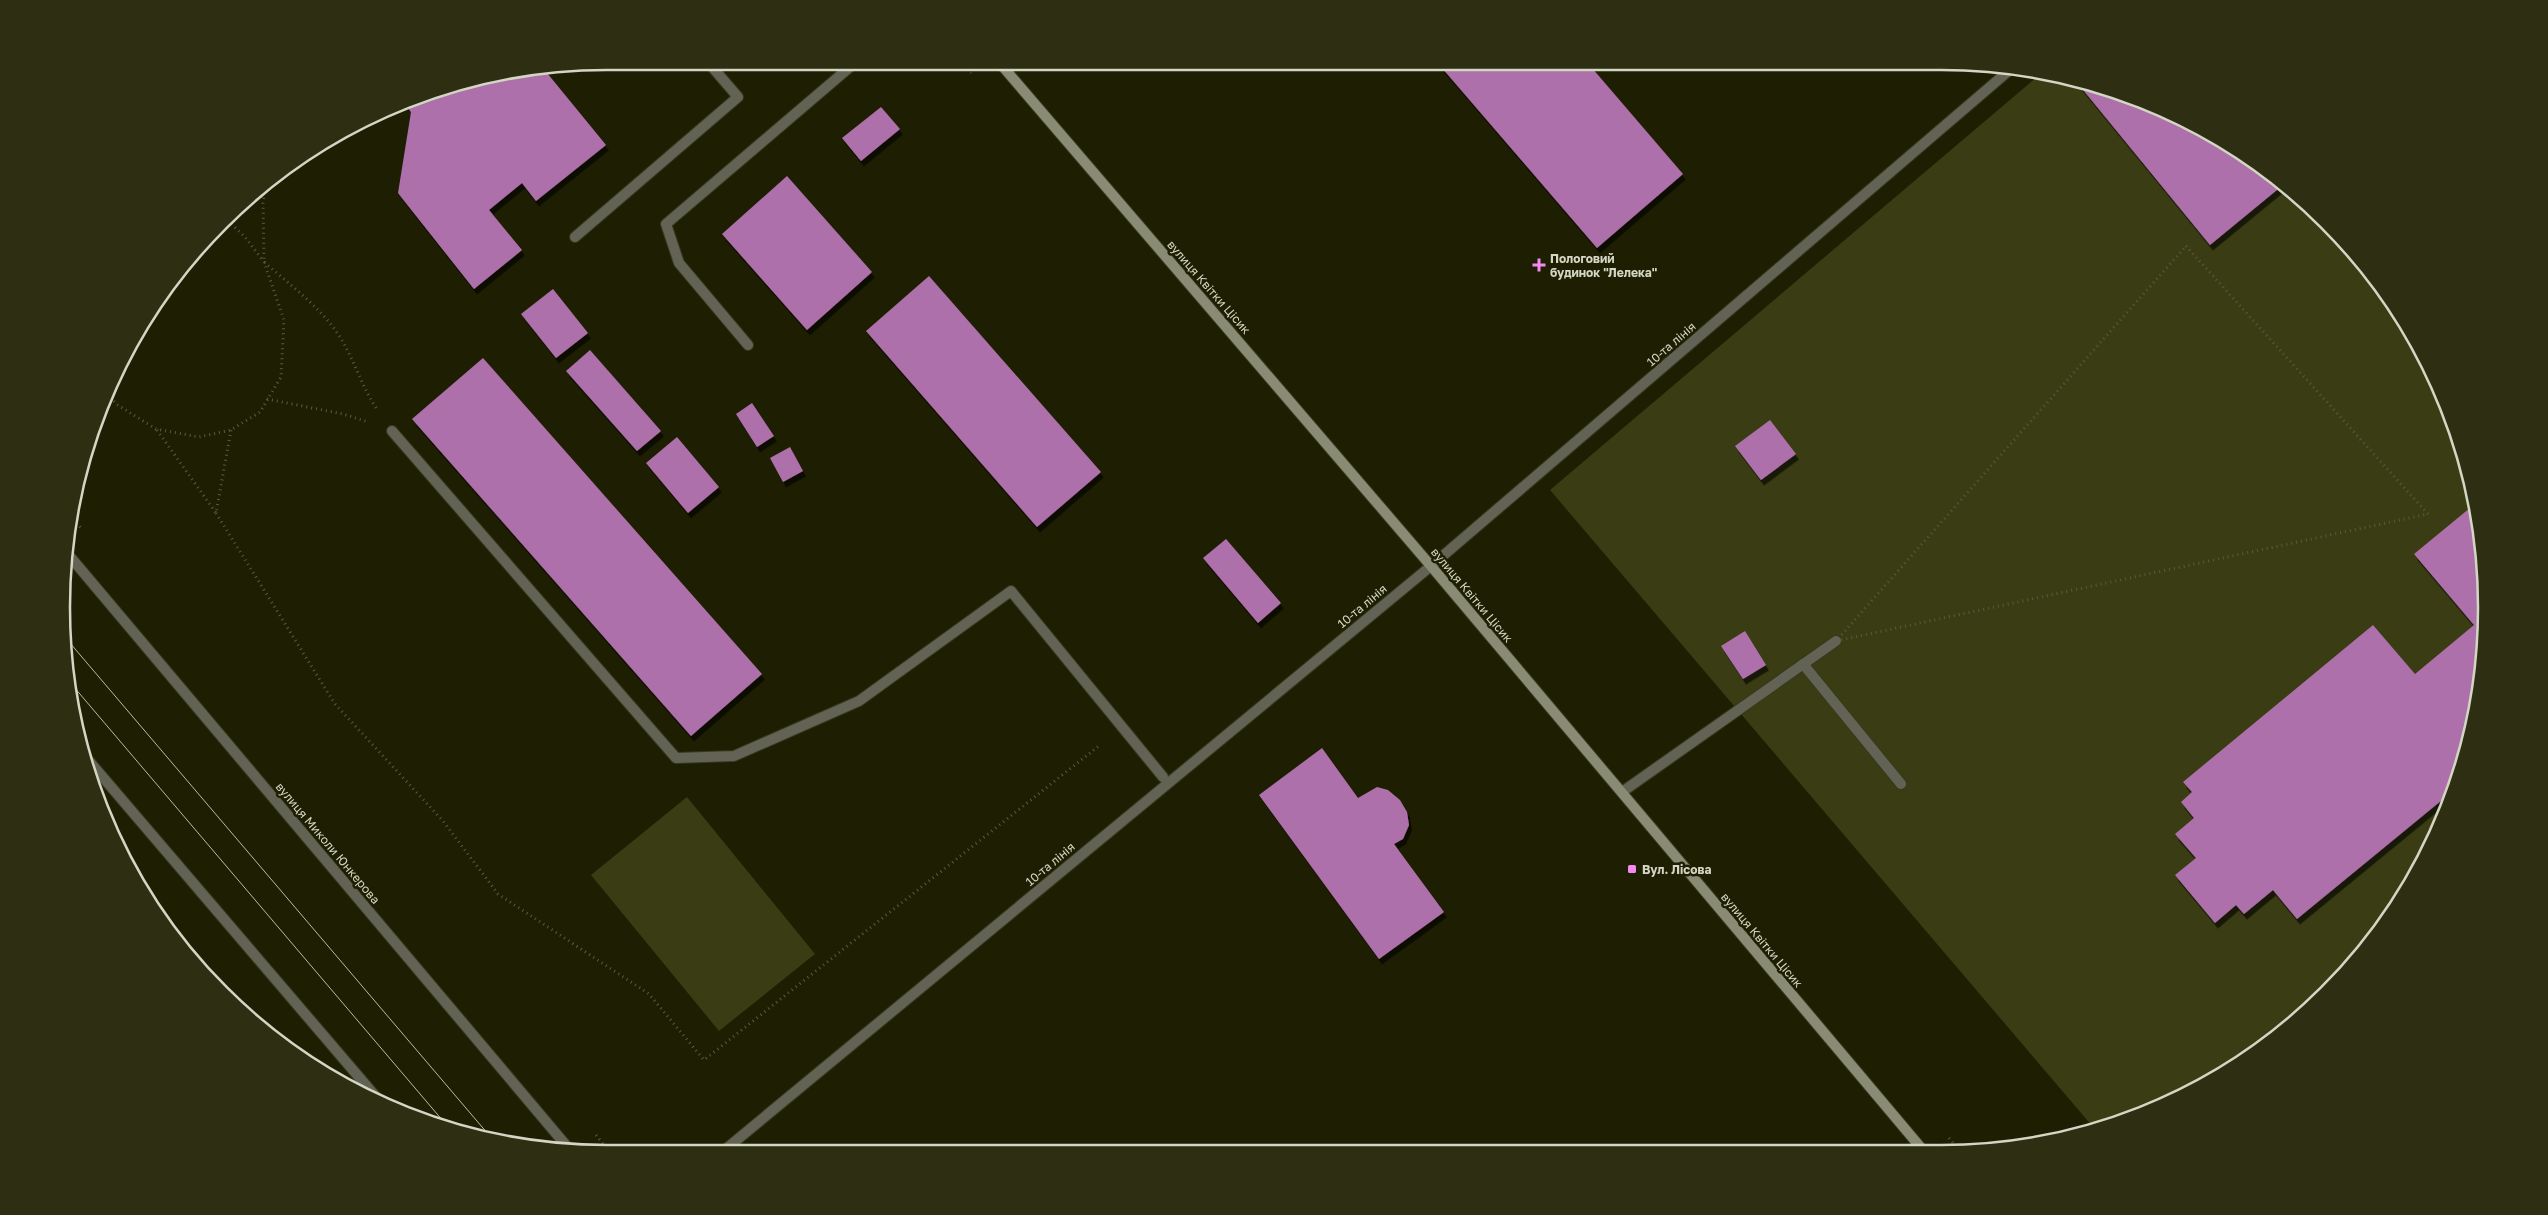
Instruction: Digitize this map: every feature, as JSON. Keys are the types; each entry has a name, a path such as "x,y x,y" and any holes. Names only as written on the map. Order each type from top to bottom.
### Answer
{"street":[{"path":"574,238 738,97 715,70"},
{"path":"748,346 679,263 666,224 846,70"},
{"name":"вулиця Квітки Цісик","path":"1006,70 1431,566 1919,1145"},
{"name":"10-та лінія","path":"730,1145 1431,566 2005,74"},
{"path":"392,431 676,758 734,756 859,702 1011,591 1163,777"},
{"name":"вулиця Миколи Юнкерова","path":"72,559 564,1143"},
{"path":"1622,792 1836,641"},
{"path":"1803,664 1901,784"},
{"path":"96,770 370,1090"}],"path":[{"path":"112,399 116,404 156,429 199,437 231,430 260,412 281,377 284,320 264,262 265,193"},
{"path":"231,224 245,237 264,262 307,300 338,334 364,391 392,431"},
{"path":"2186,246 2428,514 1953,616 1836,641 2186,246"},
{"path":"267,400 343,414 392,431"},
{"path":"156,429 216,513 334,704 443,821 498,894 649,994 704,1060 1123,727"},
{"path":"216,513 231,430"}],"green space":[{"path":"2035,79 2080,88 2146,111 2178,125 2209,142 2268,181 2321,227 2345,253 2367,280 2406,339 2423,370 2449,435 2460,468 2473,537 2477,572 2477,643 2468,712 2460,747 2437,813 2423,845 2406,876 2367,935 2321,988 2268,1034 2209,1073 2178,1090 2146,1104 2090,1124 1550,490"},
{"path":"687,797 815,954 719,1031 591,875"}],"building":[{"path":"1444,70 1594,70 1683,174 1597,248"},
{"path":"548,74 606,145 536,201 522,183 489,210 522,250 474,289 398,193 411,112 408,109 468,88 503,80"},
{"path":"2082,89 2146,111 2178,125 2239,161 2278,189 2210,245"},
{"path":"881,107 900,129 861,161 842,138"},
{"path":"787,176 872,272 807,330 722,234"},
{"path":"929,276 1101,472 1037,527 866,331"},
{"path":"553,289 588,333 556,358 521,314"},
{"path":"590,350 661,431 637,451 566,371"},
{"path":"483,358 762,674 691,736 412,419"},
{"path":"752,403 774,436 757,447 736,414"},
{"path":"1770,420 1796,454 1761,480 1735,446"},
{"path":"677,437 719,487 688,513 646,463"},
{"path":"790,447 803,471 783,482 770,458"},
{"path":"2469,509 2477,572 2477,643 2468,712 2460,747 2442,800 2297,919 2273,890 2244,914 2236,905 2215,923 2175,875 2196,858 2175,834 2194,818 2181,802 2192,792 2183,782 2373,625 2415,674 2474,625 2414,554"},
{"path":"1226,539 1281,603 1258,623 1203,558"},
{"path":"1745,631 1766,665 1743,679 1721,646"},
{"path":"1322,748 1358,798 1377,787 1388,790 1400,800 1407,812 1409,825 1403,839 1394,844 1444,912 1379,959 1259,795"}],"tram line":[{"path":"71,644 485,1131"},
{"path":"77,690 440,1118"}],"place":[{"name":"Пологовий будинок \"Лелека\"","path":"1539,265"},
{"name":"Вул. Лісова","path":"1632,869"}]}
